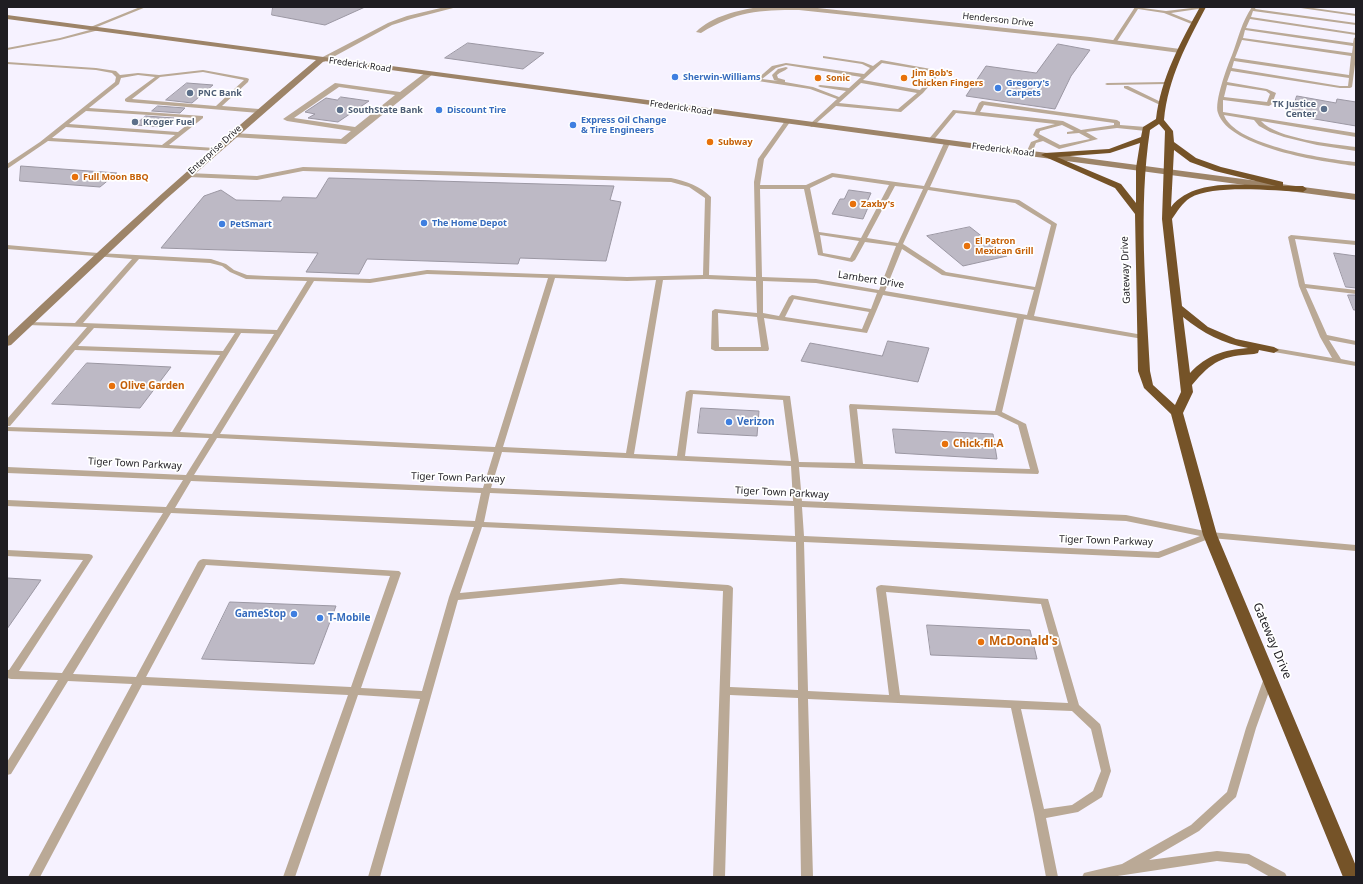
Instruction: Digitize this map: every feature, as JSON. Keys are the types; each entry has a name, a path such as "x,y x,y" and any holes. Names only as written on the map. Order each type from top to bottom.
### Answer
{"highway":[{"path":"1177,413 1186,392 1186,385 1167,219 1170,143 1169,130 1160,120 1160,103 1165,83 1203,7"},
{"path":"1146,128 1160,120"},
{"name":"Gateway Drive","path":"1146,128 1140,168 1139,212 1144,371 1148,386 1177,413 1210,535 1270,676 1303,761 1352,877"},
{"path":"1045,155 1110,151 1144,139"},
{"path":"1170,143 1193,160 1202,164 1303,189"},
{"path":"1045,155 1118,186 1139,212"},
{"path":"1167,219 1189,195 1201,192 1222,188 1303,189"},
{"path":"1176,306 1204,329 1233,342 1274,350"},
{"path":"1186,385 1200,368 1214,356 1237,352 1274,350"}],"main road":[{"name":"Frederick Road","path":"7,17 1356,197"},
{"name":"Enterprise Drive","path":"9,340 98,255 215,150 259,111 321,60"}],"street":[{"path":"416,7 427,12"},
{"name":"Enterprise Drive","path":"321,60 390,24 427,12 454,7"},
{"name":"Henderson Drive","path":"699,32 723,18 740,12 774,8 799,8 1114,42 1180,51"},
{"path":"232,135 343,142 400,94 429,74"},
{"path":"357,130 287,119 338,85 400,94"}],"lane":[{"path":"89,28 144,7"},
{"path":"1114,42 1137,7 1165,12 1194,24"},
{"path":"1165,12 1203,7"},
{"path":"1296,7 1356,15"},
{"path":"1356,24 1253,8 1224,83 1220,113 1224,120 1235,131 1253,140 1295,153 1356,164"},
{"path":"1249,18 1356,34"},
{"path":"7,48 97,29"},
{"path":"1245,29 1355,45"},
{"path":"1229,69 1340,87 1350,86 1356,38"},
{"path":"1241,39 1354,56"},
{"path":"825,57 863,63 874,68"},
{"path":"1233,59 1351,77"},
{"path":"812,125 880,62"},
{"path":"880,62 931,74 921,84 925,87"},
{"path":"835,104 899,110 921,92 940,71 880,62"},
{"path":"7,63 96,69 114,72 119,77"},
{"path":"840,99 829,92 758,80 774,67 786,64 865,76"},
{"path":"801,66 780,70 774,75 776,79 784,81 850,90"},
{"path":"119,77 138,74 159,76 202,71 247,79 217,108"},
{"path":"159,76 127,100 259,111"},
{"path":"7,167 47,139 116,83 119,77"},
{"path":"860,81 921,92"},
{"path":"1160,103 1134,90 1107,84 1165,83"},
{"path":"1222,98 1265,104 1270,103 1273,93 1268,90 1224,83"},
{"path":"977,113 982,103 1117,122 1117,126"},
{"path":"83,109 202,117 163,146"},
{"path":"930,141 955,111 1063,123 1095,140 1059,147 1036,136 1038,130 1063,123"},
{"path":"1220,113 1356,135"},
{"path":"1255,118 1257,122 1268,129 1291,138 1356,149"},
{"path":"788,122 761,160 757,186 758,278 760,315 765,349 715,349 715,311 760,315 864,332 900,244 947,143"},
{"path":"64,125 179,134"},
{"path":"1069,133 1117,126 1146,128"},
{"path":"1029,153 1034,142 1049,137"},
{"path":"47,139 215,150"},
{"path":"188,175 257,178 303,169 671,180 699,189 708,197 706,277"},
{"path":"757,186 807,187 832,175 1017,201 1054,224 1030,317"},
{"path":"807,187 820,254 852,260 893,184"},
{"path":"816,233 900,244 944,274 1037,289"},
{"path":"1338,361 1324,337 1302,286 1291,237 1356,243"},
{"name":"Lambert Drive","path":"7,247 98,255 211,261 224,265 232,271 246,277 370,281 427,272 660,279 706,277 758,278 816,281 1143,337"},
{"path":"77,325 137,257"},
{"path":"374,877 454,597 479,524 486,490 552,276"},
{"path":"7,771 312,279"},
{"path":"630,456 660,279"},
{"path":"1302,286 1356,292"},
{"path":"781,318 792,297 873,311"},
{"path":"998,412 1022,316"},
{"path":"27,323 279,332"},
{"path":"7,424 92,326"},
{"path":"175,434 239,331"},
{"path":"1324,337 1356,342"},
{"path":"73,348 225,353"},
{"path":"1274,350 1356,364"},
{"path":"681,458 690,392 787,398 795,464 800,539 808,877"},
{"path":"7,428 175,434 795,464 1035,472 1022,424 998,412 853,406 859,466"},
{"name":"Tiger Town Parkway","path":"7,470 486,490 798,506 1126,518 1210,535"},
{"name":"Tiger Town Parkway","path":"7,503 1159,555 1210,535"},
{"path":"1210,535 1356,548"},
{"path":"7,553 89,557 9,674"},
{"path":"34,877 204,562 396,573 289,877"},
{"path":"454,597 621,581 728,588 719,877"},
{"path":"895,698 881,588 1044,601 1074,707 1096,727 1106,771 1098,794 1074,810 1040,814"},
{"path":"9,674 426,696"},
{"path":"1124,869 1195,828 1232,794 1251,728 1270,676"},
{"path":"724,691 1074,707"},
{"path":"1015,704 1040,814 1052,877"},
{"path":"1088,877 1124,869 1217,856 1249,860 1281,877"}],"building":[{"path":"273,7 365,7 325,25 272,15"},
{"path":"468,43 544,53 523,69 445,58"},
{"path":"1058,44 1090,50 1071,76 1055,109 966,96 986,66 1036,73"},
{"name":"PNC Bank","path":"187,83 213,85 192,103 166,100"},
{"name":"TK Justice Center","path":"1297,96 1336,103 1337,99 1356,102 1356,126 1291,115"},
{"name":"SouthState Bank","path":"341,97 369,101 338,122 308,118 315,114 305,112 326,98 337,100"},
{"path":"158,106 185,108 180,113 152,111"},
{"path":"146,116 174,118 163,127 135,125"},
{"name":"Full Moon BBQ","path":"21,166 117,173 100,187 20,181"},
{"name":"The Home Depot","path":"329,178 614,186 610,200 621,202 606,261 520,258 518,264 367,259 359,274 306,272 318,253 161,248 204,196 221,190 236,200 281,201 283,197 316,198"},
{"name":"Zaxby's","path":"849,190 871,193 867,202 870,203 863,219 832,214 840,199 844,199"},
{"name":"El Patron Mexican Grill","path":"970,227 1007,256 963,266 927,236"},
{"path":"1334,253 1356,256 1356,288 1346,287"},
{"path":"1348,295 1356,295 1356,310 1354,310"},
{"path":"888,341 929,348 918,382 801,361 810,343 882,356"},
{"name":"Olive Garden","path":"87,363 171,367 140,408 52,404"},
{"name":"Verizon","path":"701,408 759,411 757,436 698,433"},
{"name":"Chick-fil-A","path":"893,429 993,434 997,459 896,453"},
{"path":"7,578 41,580 7,629"},
{"path":"230,602 336,606 314,664 202,659"},
{"name":"McDonald's","path":"927,625 1030,630 1037,659 931,655"}],"place":[{"name":"Sherwin-Williams","path":"675,77"},
{"name":"Sonic","path":"818,78"},
{"name":"Jim Bob's Chicken Fingers","path":"904,78"},
{"name":"Gregory's Carpets","path":"998,88"},
{"name":"PNC Bank","path":"190,93"},
{"name":"TK Justice Center","path":"1324,109"},
{"name":"SouthState Bank","path":"340,110"},
{"name":"Discount Tire","path":"439,110"},
{"name":"Kroger Fuel","path":"135,122"},
{"name":"Express Oil Change & Tire Engineers","path":"573,125"},
{"name":"Subway","path":"710,142"},
{"name":"Full Moon BBQ","path":"75,177"},
{"name":"Zaxby's","path":"853,204"},
{"name":"The Home Depot","path":"424,223"},
{"name":"PetSmart","path":"222,224"},
{"name":"El Patron Mexican Grill","path":"967,246"},
{"name":"Olive Garden","path":"112,386"},
{"name":"Verizon","path":"729,422"},
{"name":"Chick-fil-A","path":"945,444"},
{"name":"GameStop","path":"294,614"},
{"name":"T-Mobile","path":"320,618"},
{"name":"McDonald's","path":"981,642"}]}
